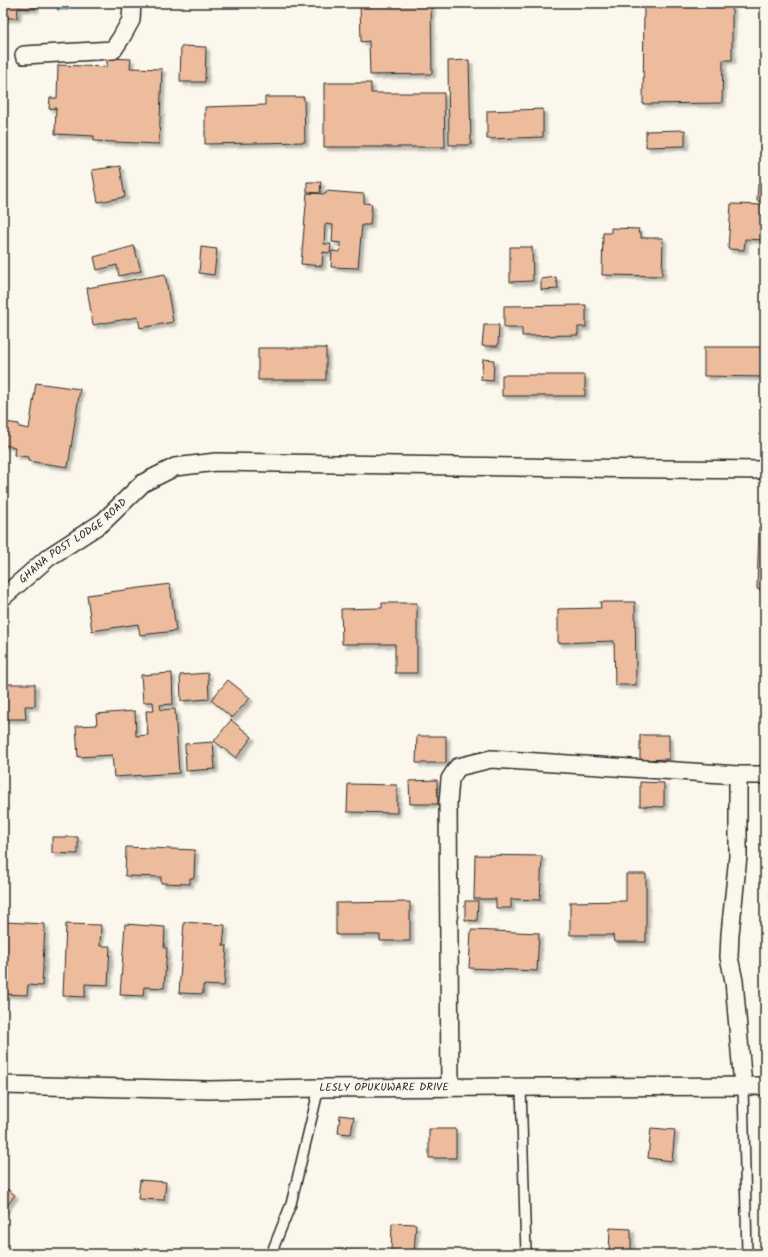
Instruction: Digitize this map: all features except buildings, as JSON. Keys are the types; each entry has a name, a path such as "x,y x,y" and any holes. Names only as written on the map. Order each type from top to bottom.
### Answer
{"street":[{"path":"24,56 112,50 131,20 132,3"},
{"name":"GHANA POST LODGE ROAD","path":"3,598 49,557 103,522 143,483 175,467 216,462 765,470"},
{"path":"450,1087 448,803 450,779 458,767 491,759 738,775 765,775"},
{"path":"738,775 738,856 729,957 734,981 743,1086"},
{"name":"LESLY OPUKUWARE DRIVE","path":"3,1085 209,1090 450,1087 765,1086"}],"lane":[{"path":"743,1086 747,1254"},
{"path":"521,1087 526,1254"},
{"path":"271,1254 291,1204 319,1088"}],"water":[{"path":"46,3 77,3 77,7 69,7 69,10 57,10 58,7 46,6"}]}
